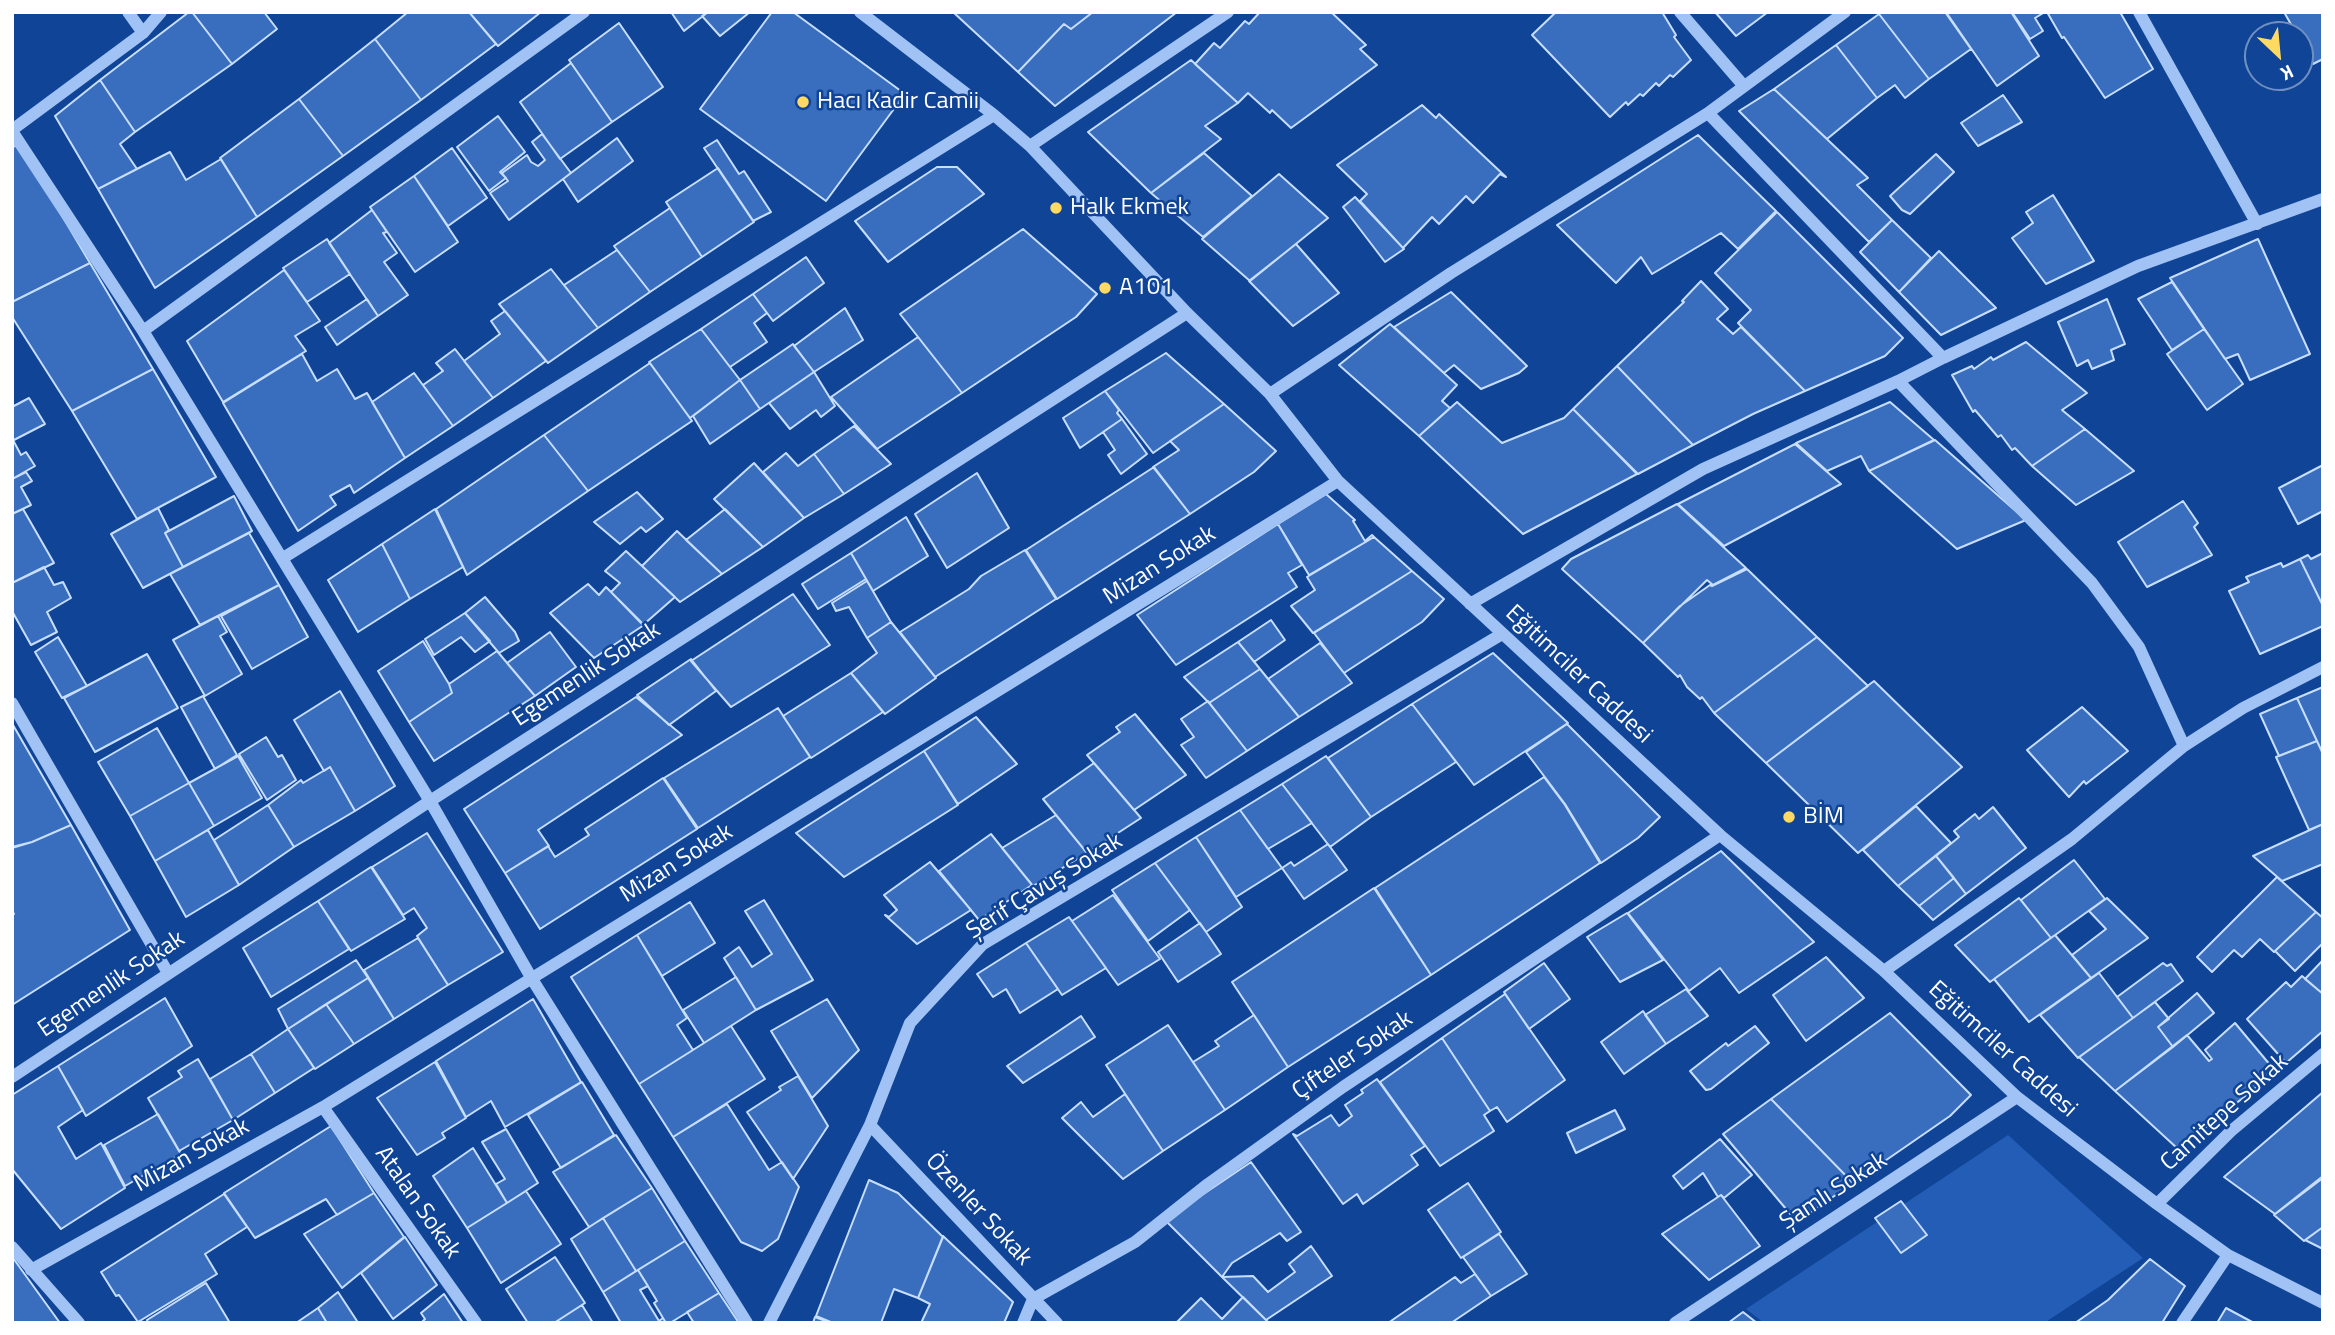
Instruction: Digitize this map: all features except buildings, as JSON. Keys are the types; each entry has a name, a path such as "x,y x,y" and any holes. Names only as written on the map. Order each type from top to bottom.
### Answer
{"street":[{"path":"128,12 143,33"},
{"path":"161,12 143,33 12,130 144,331 430,801 532,979 747,1323"},
{"path":"144,331 584,12"},
{"name":"Eğitimciler Caddesi","path":"860,12 1030,146 1187,313 1270,394 1338,481 1720,835 1884,971 2017,1097 2228,1255 2323,1303"},
{"path":"1030,146 1228,12"},
{"path":"1681,12 1743,85"},
{"path":"1270,394 1451,273 1708,113 1845,12"},
{"path":"2139,12 2257,224"},
{"path":"1708,113 1943,358"},
{"path":"283,558 993,115"},
{"path":"1470,604 1703,469 1898,381 2138,266 2323,200"},
{"name":"Egemenlik Sokak","path":"12,1077 430,801 1187,313"},
{"path":"1898,381 2092,583 2139,647 2184,746"},
{"name":"Mizan Sokak","path":"31,1270 323,1107 1338,481"},
{"name":"Şerif Çavuş Sokak","path":"769,1323 870,1125 910,1023 983,944 1502,634"},
{"path":"1884,971 2072,839 2184,746 2243,708 2323,667"},
{"path":"12,703 168,973"},
{"name":"Çifteler Sokak","path":"1033,1299 1135,1242 1208,1184 1343,1087 1720,835"},
{"name":"Camitepe Sokak","path":"2157,1204 2231,1131 2323,1054"},
{"name":"Şamlı Sokak","path":"1675,1323 2017,1097"},
{"name":"Atalan Sokak","path":"323,1107 476,1323"},
{"name":"Özenler Sokak","path":"870,1125 1057,1323"},
{"path":"12,1247 79,1323"},
{"path":"2182,1323 2228,1255"},
{"path":"1023,1323 1033,1299"}],"shaded area":[{"path":"2008,1135 2143,1258 2044,1323 1764,1323 1746,1309"}],"place":[{"name":"Hacı Kadir Camii","path":"803,102"},
{"name":"Halk Ekmek","path":"1056,208"},
{"name":"A101","path":"1105,288"},
{"name":"BİM","path":"1789,817"}]}
